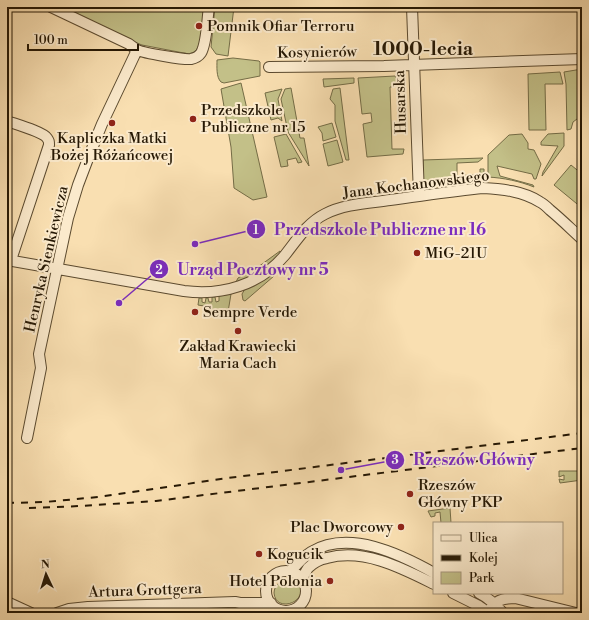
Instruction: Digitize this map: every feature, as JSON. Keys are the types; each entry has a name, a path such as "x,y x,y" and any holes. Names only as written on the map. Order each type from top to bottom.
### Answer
{"street":[{"path":"51,7 116,37 137,50 185,59 195,58 201,53 209,7"},
{"name":"Husarska","path":"412,7 419,196"},
{"name":"Henryka Sienkiewicza","path":"27,438 41,368 39,354 68,218 78,185 102,124 137,50"},
{"name":"Kosynierów","path":"268,67 414,65 582,59"},
{"path":"7,121 45,135 49,141 9,260"},
{"name":"Jana Kochanowskiego","path":"9,260 193,293 221,291 256,280 269,271 313,222 325,214 337,209 354,205 483,188 511,191 525,195 540,202 582,239"},
{"path":"291,571 306,556 317,550 330,545 345,543 387,551 433,572"},
{"path":"302,579 307,569 315,563 332,556 345,556 367,558 384,562 402,568 433,584"},
{"path":"291,571 298,574 302,579 306,587 306,597 300,606 289,612 273,608 266,592 267,584 272,576 280,572 291,571"},
{"name":"Artura Grottgera","path":"235,602 238,600 252,598 266,592"},
{"path":"455,594 479,606 488,613 494,604 503,598 514,598 576,613"},
{"path":"481,594 503,613"},
{"path":"7,602 31,613"},
{"name":"Artura Grottgera","path":"58,613 69,609 78,608 235,602 273,608"}],"green space":[{"path":"64,7 204,7 199,46 196,50 189,54 142,45"},
{"path":"215,7 234,7 228,56 216,54 211,47"},
{"path":"233,58 259,61 260,76 224,83 221,82 218,75 217,60"},
{"path":"582,69 582,119 577,119 573,122 571,129 567,130 566,84 564,72"},
{"path":"560,72 563,84 545,84 546,130 529,130 528,74"},
{"path":"395,76 401,86 390,87 392,149 404,149 403,154 367,157 363,124 372,122 371,113 362,114 358,78"},
{"path":"354,78 354,83 324,87 323,79"},
{"path":"241,83 267,197 253,200 234,188 231,147 221,89"},
{"path":"291,88 300,138 304,138 309,166 288,132 281,99 285,89"},
{"path":"340,88 349,160 346,160 335,121 335,105 330,99 333,89"},
{"path":"282,89 278,99 282,121 278,118 271,120 265,93"},
{"path":"332,123 336,137 323,141 322,133 318,127"},
{"path":"564,133 564,146 542,176 558,146 541,145 541,142 548,134"},
{"path":"286,134 302,162 298,163 296,158 287,160 288,166 281,167 274,137"},
{"path":"522,134 528,143 528,149 534,150 541,164 536,179 534,179 532,174 497,166 500,176 533,185 534,187 511,180 488,177 488,155 509,135"},
{"path":"337,140 343,162 328,166 323,144"},
{"path":"483,158 478,162 457,163 457,176 480,174 480,169 484,169 484,176 423,185 423,160"},
{"path":"571,165 582,174 582,208 554,185"},
{"path":"280,251 281,253 277,258 253,276 236,282 238,278 258,267"},
{"path":"271,273 274,276 245,301 243,300 242,294 245,289"},
{"path":"231,294 228,312 226,315 222,315 204,306 198,305 199,298 202,298 202,302 205,303 206,298 208,298 209,302 212,302 212,297 215,297 216,302 219,301 219,296"},
{"path":"559,471 581,471 582,480 560,483 559,479 564,480 564,475 559,477"},
{"path":"450,508 451,522 441,522 440,512 435,513 435,516 431,517 428,511"},
{"path":"295,579 300,586 301,593 298,598 287,604 276,600 274,593 275,587 281,582"}],"railway":[{"path":"7,503 45,502 98,497 228,478 582,433"},
{"path":"29,508 156,501 582,448"}],"place":[{"name":"Pomnik Ofiar Terroru","path":"199,26"},
{"name":"Przedszkole Publiczne nr 15","path":"193,119"},
{"name":"Kapliczka Matki Bożej Różańcowej","path":"112,123"},
{"name":"Przedszkole Publiczne nr 16","path":"195,244"},
{"name":"MiG-21U","path":"417,253"},
{"name":"Urząd Pocztowy nr 5","path":"119,303"},
{"name":"Sempre Verde","path":"195,312"},
{"name":"Zakład Krawiecki Maria Cach","path":"238,331"},
{"name":"Rzeszów Główny","path":"341,470"},
{"name":"Rzeszów Główny PKP","path":"410,494"},
{"name":"Plac Dworcowy","path":"401,527"},
{"name":"Kogucik","path":"259,554"},
{"name":"Hotel Polonia","path":"330,581"}],"district":[{"name":"1000-lecia","path":"423,48"}]}
